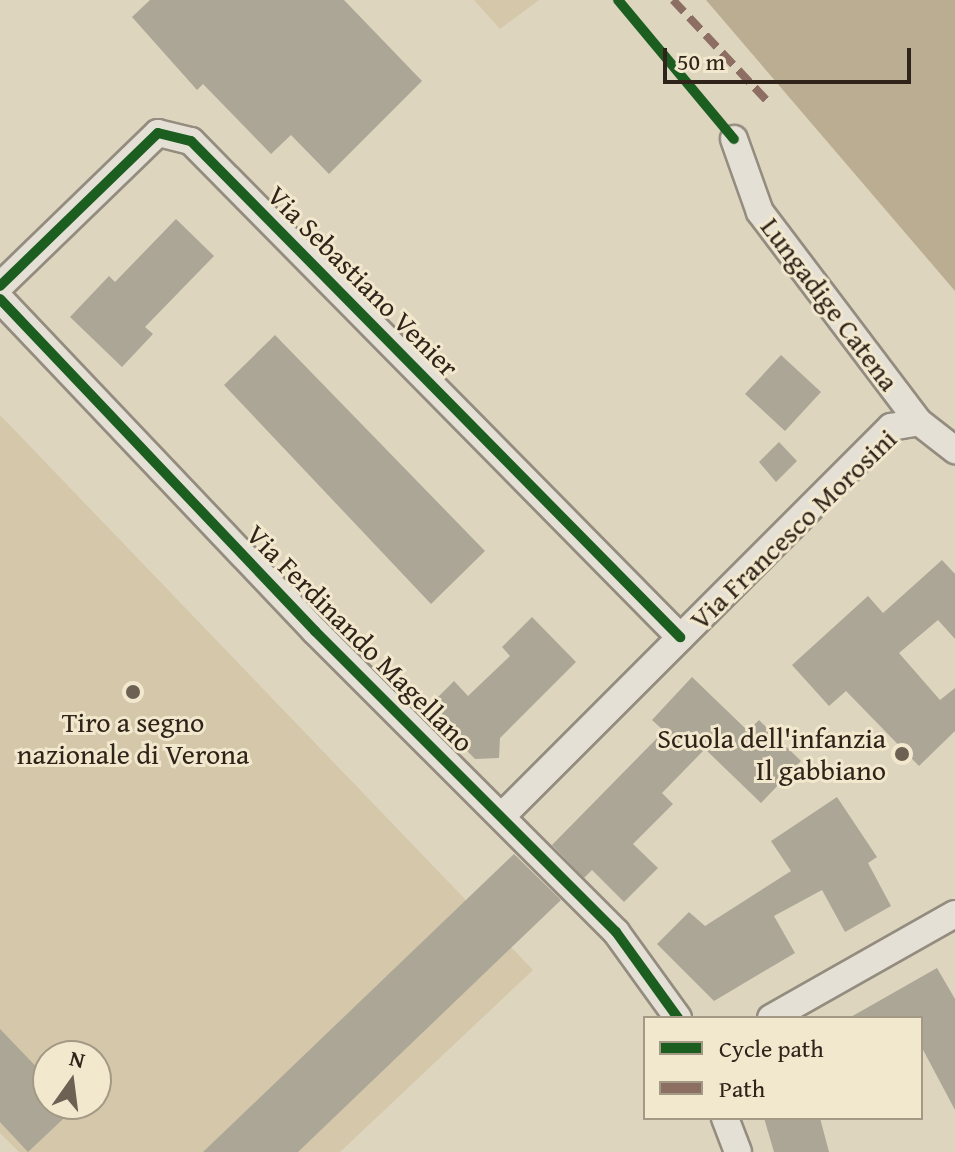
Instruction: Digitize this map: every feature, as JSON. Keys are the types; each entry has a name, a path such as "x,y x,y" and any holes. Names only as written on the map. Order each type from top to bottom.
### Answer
{"street":[{"name":"Via Sebastiano Venier","path":"0,286 158,133 191,141 680,637"},
{"name":"Lungadige Catena","path":"734,139 760,212 919,422 955,450"},
{"name":"Via Ferdinando Magellano","path":"0,299 315,631 503,815 616,932 677,1016"},
{"name":"Via Francesco Morosini","path":"503,815 891,427 919,422"},
{"path":"775,1016 955,914"},
{"path":"726,1120 738,1152"}],"shaded area":[{"path":"474,0 539,0 500,29"},
{"path":"706,0 955,0 955,291"},
{"name":"Tiro a segno nazionale di Verona","path":"0,415 533,970 340,1152 19,1152 0,1133"}],"building":[{"path":"150,0 344,0 422,81 329,174 291,135 271,154 203,84 197,90 132,17"},
{"path":"176,219 214,256 145,327 153,334 122,367 70,317 109,276 115,282"},
{"path":"275,335 485,551 431,604 224,385"},
{"path":"781,355 821,392 785,431 745,394"},
{"path":"779,442 797,461 776,482 759,462"},
{"path":"942,560 955,574 955,639 938,620 899,653 940,700 955,688 955,731 919,766 846,691 829,706 792,665 868,596 883,613"},
{"path":"532,617 576,662 500,738 499,758 475,759 426,709 454,681 468,696 510,656 502,647"},
{"path":"692,677 748,731 759,720 801,761 761,803 705,749 662,793 673,804 633,844 658,868 624,902 592,870 584,878 552,845 664,731 652,720"},
{"path":"837,797 877,857 868,863 891,906 845,932 822,890 774,916 795,953 714,1001 657,944 689,912 705,926 791,871 771,841"},
{"path":"514,854 561,900 298,1152 203,1152"},
{"path":"937,968 955,999 955,1110 923,1050 923,1016 853,1016"},
{"path":"0,1029 32,1062 32,1120 62,1120 28,1152 0,1122"},
{"path":"765,1120 821,1120 829,1152 774,1152"}],"marked path":[{"path":"673,0 770,104"}],"cycle path":[{"path":"618,0 734,139"},
{"path":"0,286 158,133 191,141 680,637"},
{"path":"0,299 315,631 616,932 677,1016"}],"place":[{"name":"Tiro a segno nazionale di Verona","path":"133,692"},
{"name":"Scuola dell'infanzia Il gabbiano","path":"902,754"}]}
